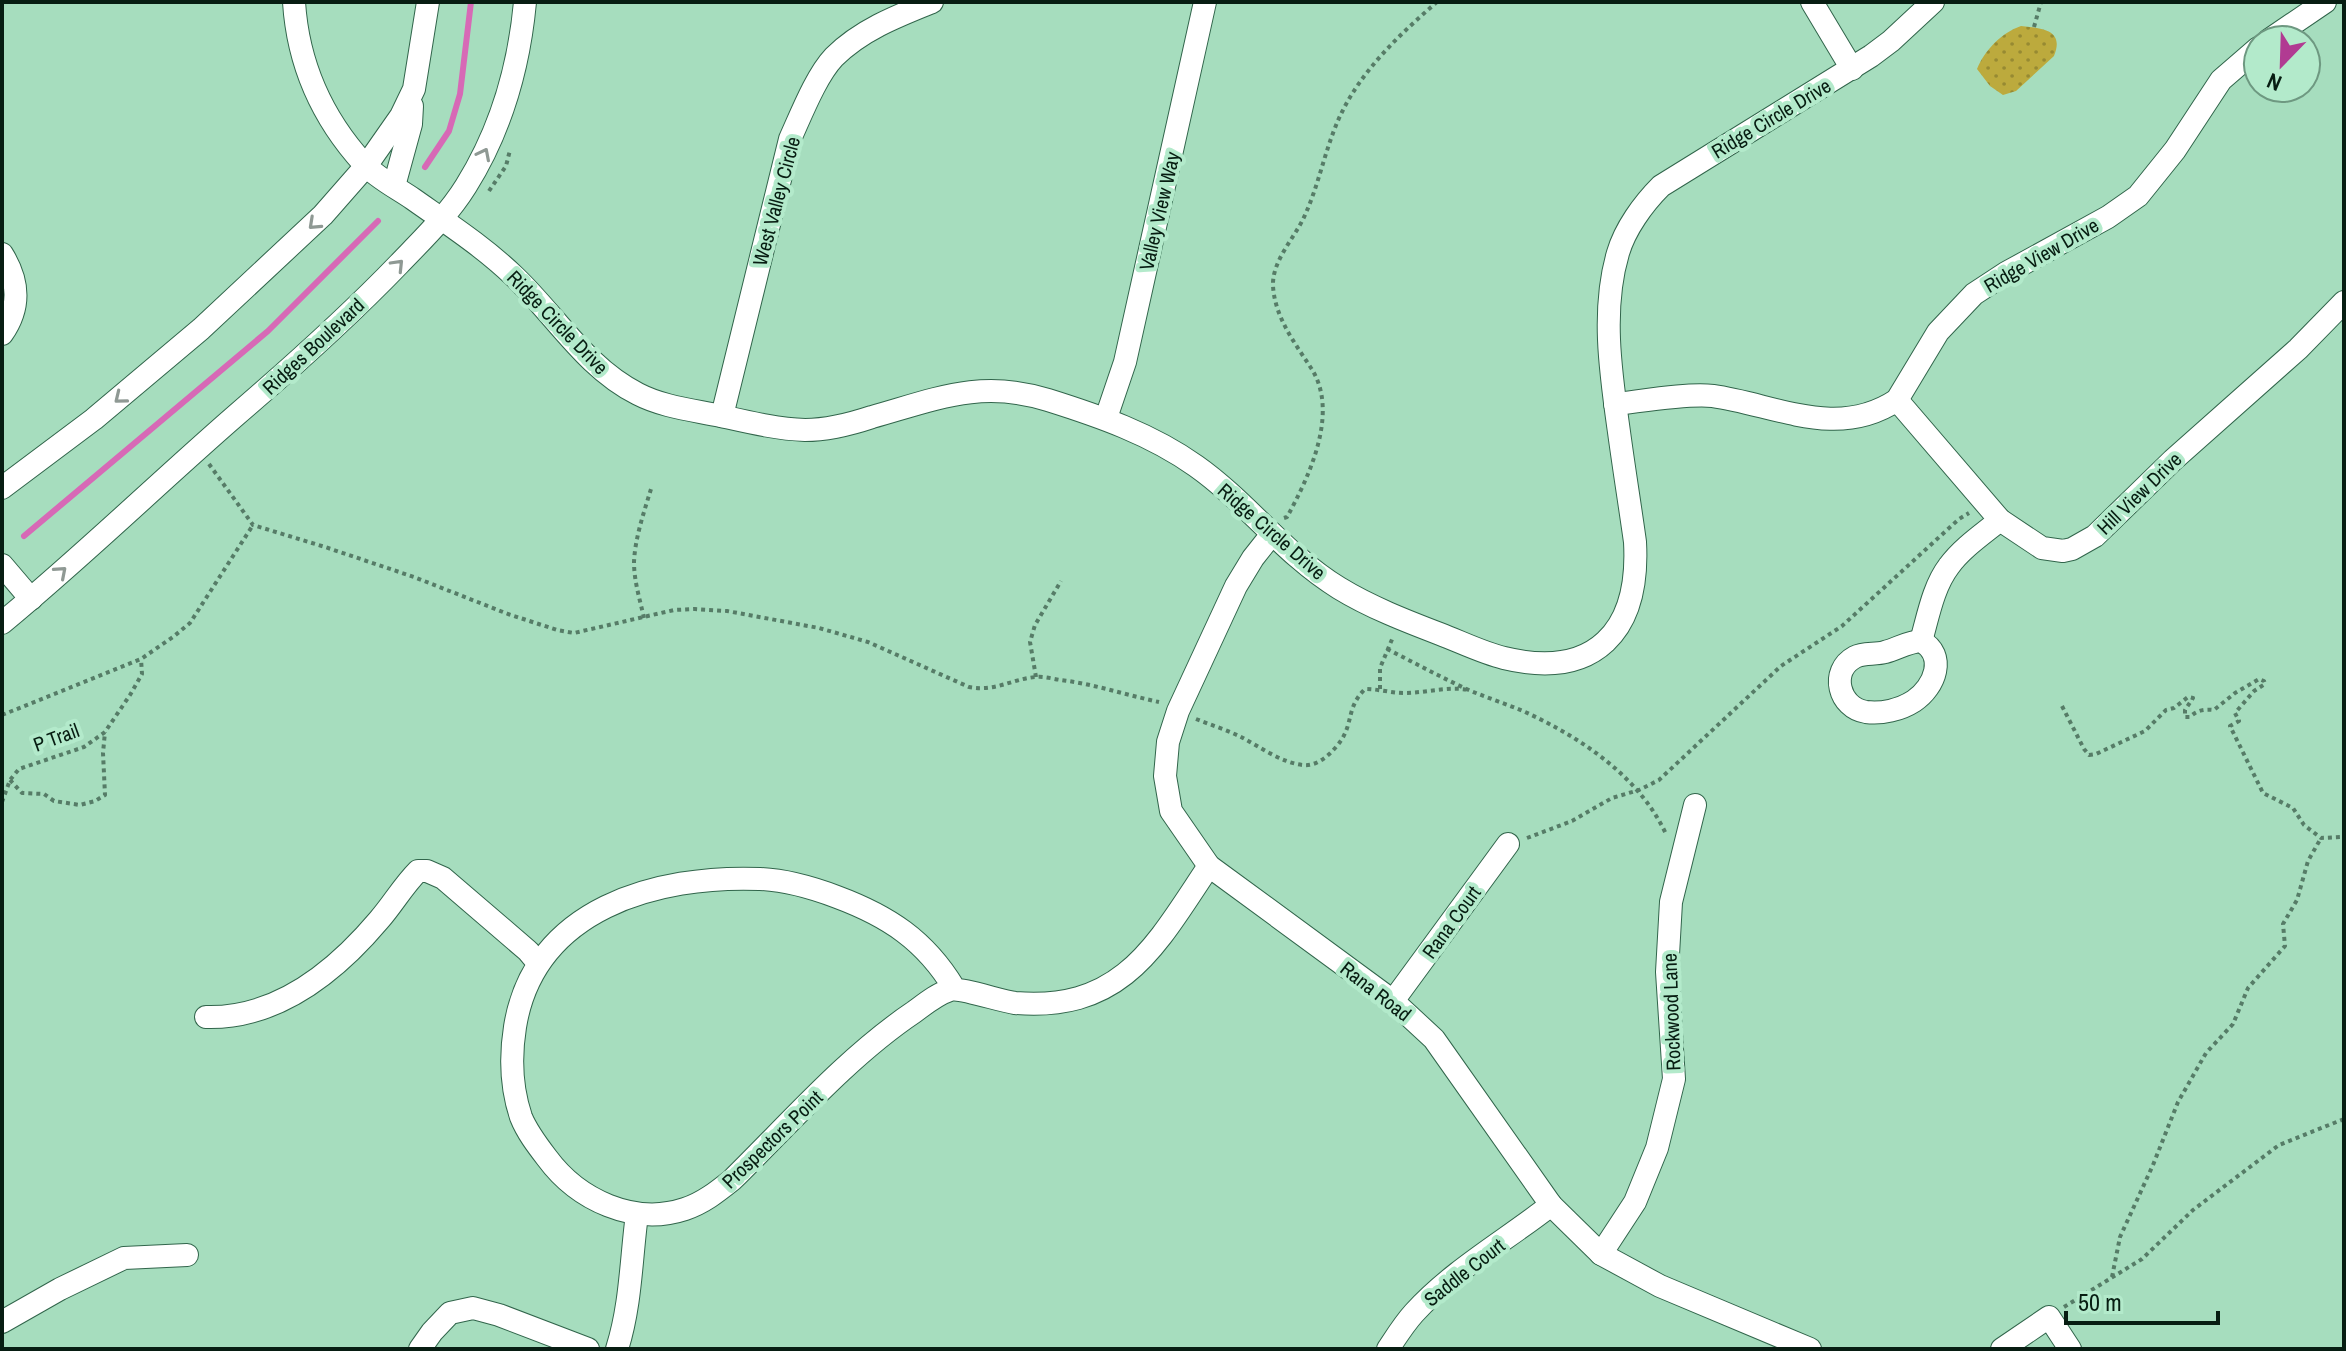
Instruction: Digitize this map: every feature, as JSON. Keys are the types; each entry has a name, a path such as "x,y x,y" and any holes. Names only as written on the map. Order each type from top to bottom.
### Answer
{"street":[{"name":"Ridge Circle Drive","path":"294,2 299,45 311,84 333,122 366,166 442,219 513,275 579,348 617,382 642,396 668,405 769,426 807,430 849,424 953,393 983,390 1040,398 1106,418 1197,466 1236,498 1305,564 1339,588 1402,620 1500,657 1545,663 1577,658 1603,645 1624,619 1633,595 1635,542 1615,404 1610,347 1611,291 1618,252 1641,210 1650,196 1675,177 1882,48 1933,2"},
{"path":"394,186 411,124 428,2"},
{"name":"Ridges Boulevard","path":"2,623 302,359 442,219 465,188 496,130 516,62 525,2"},
{"name":"West Valley Circle","path":"722,416 790,139 809,96 833,58 878,24 932,2"},
{"name":"Valley View Way","path":"1106,418 1125,362 1205,2"},
{"path":"1812,2 1852,69"},
{"path":"2293,24 2325,2"},
{"name":"Ridge View Drive","path":"1897,400 1938,332 1974,294 2108,217 2138,196 2175,150 2221,80 2242,62"},
{"path":"2,488 94,419 201,329 323,215 366,166 401,116 414,89"},
{"path":"2,254 14,274 17,292 16,307 2,334"},
{"name":"Hill View Drive","path":"1897,400 1992,511 2033,544 2063,551 2083,545 2095,536 2173,460 2298,349 2344,302"},
{"path":"1615,404 1709,396 1817,420 1870,414 1897,400"},
{"path":"1921,641 1939,582 1992,511"},
{"name":"Rana Road","path":"1272,534 1236,586 1178,711 1168,742 1165,776 1171,811 1209,866 1393,1001 1434,1039 1551,1205 1601,1254 1660,1286 1810,1349"},
{"path":"2,565 31,599"},
{"name":"Rockwood Lane","path":"1601,1254 1635,1202 1657,1148 1674,1079 1667,972 1671,902 1695,805"},
{"name":"Rana Court","path":"1393,1001 1508,844"},
{"path":"954,988 993,999 1033,1004 1074,1001 1093,995 1125,975 1152,949 1209,866"},
{"path":"206,1017 250,1013 305,987 331,969 362,938 418,871 427,871 443,878 538,963"},
{"name":"Prospectors Point","path":"767,879 827,893 886,918 935,960 954,988 877,1038 732,1180 708,1198 668,1213 637,1214 612,1207 575,1187 552,1165 523,1120 514,1087 512,1053 518,1011 538,963 579,923 630,896 702,880 767,879"},
{"name":"Saddle Court","path":"1388,1349 1412,1315 1437,1291 1551,1205"},
{"path":"617,1349 625,1317 637,1214"},
{"path":"2,1322 124,1258 187,1255"},
{"path":"420,1349 450,1313 473,1308 588,1349"},
{"path":"2002,1349 2049,1317 2070,1349"}],"path":[{"path":"1287,517 1317,449 1322,404 1319,384 1291,339 1280,313 1273,282 1276,267 1305,216 1340,115 1351,96 1386,51 1437,2"},
{"path":"2034,27 2041,2"},
{"path":"198,449 253,525 414,577 557,630 574,633 674,610 727,611 819,628 868,642 969,687 982,689 1036,677 1087,683 1161,702 1238,735 1287,761 1305,766 1317,763 1328,755 1344,737 1353,704 1365,689 1399,693 1453,687 1469,690"},
{"path":"644,618 634,561 651,489"},
{"path":"1508,844 1572,821 1612,798 1659,780 1781,666 1842,626 1959,519 1992,511"},
{"path":"2,715 141,659 190,623 253,525"},
{"path":"1036,677 1030,642 1035,625 1061,581"},
{"path":"1387,649 1469,690 1525,712 1573,738 1612,765 1639,790 1657,815 1668,839"},
{"name":"P Trail","path":"10,780 19,769 84,747 105,732 142,674 141,659"},
{"path":"2062,706 2089,755 2145,731 2166,710 2188,697 2193,698 2185,710 2185,717 2196,711 2214,710 2259,679 2264,681 2265,684 2254,691 2235,713 2239,721 2230,726 2263,793 2293,808 2304,825 2321,838 2344,839"},
{"path":"2,802 10,780 22,793 44,794 54,801 80,805 105,795 105,732"},
{"path":"2112,1277 2120,1237 2178,1102 2206,1053 2233,1024 2248,988 2285,946 2283,924 2297,900 2308,861 2321,838"},
{"path":"2049,1317 2142,1259 2193,1210 2279,1145 2344,1119"}],"shaded area":[{"path":"2021,26 2049,32 2054,35 2057,47 2054,56 2016,91 2003,95 1990,86 1977,69 1994,43"}],"waterway":[{"path":"425,167 449,131 460,94 471,2"},
{"path":"24,536 268,331 378,221"}]}
